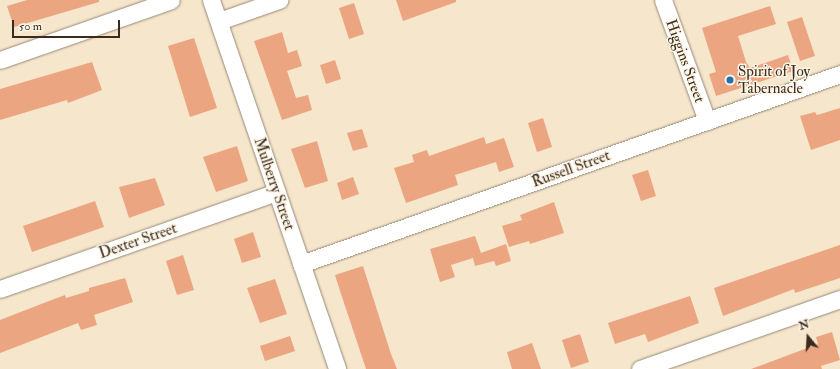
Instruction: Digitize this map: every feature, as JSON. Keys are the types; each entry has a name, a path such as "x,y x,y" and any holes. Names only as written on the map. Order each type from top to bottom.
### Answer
{"street":[{"path":"0,60 171,0"},
{"name":"Mulberry Street","path":"211,0 337,369"},
{"path":"219,21 279,0"},
{"name":"Higgins Street","path":"663,0 707,121"},
{"name":"Russell Street","path":"301,264 840,74"},
{"name":"Dexter Street","path":"0,289 276,192"},
{"path":"640,369 840,299"}],"building":[{"path":"27,0 99,0 99,2 14,27 7,6"},
{"path":"396,0 456,0 456,2 403,21"},
{"path":"354,3 364,34 349,39 339,8"},
{"path":"770,6 776,24 738,36 746,62 750,68 788,55 793,71 716,96 709,74 716,72 702,28"},
{"path":"802,17 815,56 800,61 787,22"},
{"path":"282,32 288,53 297,50 302,66 287,71 296,98 308,95 312,110 282,120 254,41"},
{"path":"194,38 217,108 190,117 168,46"},
{"path":"335,60 341,79 326,84 320,65"},
{"path":"92,62 102,90 68,103 67,100 0,120 0,89"},
{"path":"840,108 840,140 811,150 800,116 815,112 817,115"},
{"path":"543,118 552,147 537,152 528,123"},
{"path":"362,129 368,147 353,151 347,133"},
{"path":"484,137 486,144 504,138 514,167 499,172 496,162 455,175 458,185 406,203 394,168 414,162 412,155 427,150 429,156"},
{"path":"317,141 328,181 305,188 291,149"},
{"path":"237,146 248,181 216,192 203,157"},
{"path":"648,170 656,196 641,201 632,175"},
{"path":"353,177 359,194 342,200 337,183"},
{"path":"155,178 165,205 129,218 119,187"},
{"path":"95,201 104,227 32,252 23,226"},
{"path":"554,202 564,233 530,244 529,241 509,247 502,226 522,220 520,215"},
{"path":"253,232 261,257 242,263 234,239"},
{"path":"475,236 481,253 506,244 511,261 496,266 494,261 475,266 473,258 451,265 455,277 440,282 430,249"},
{"path":"840,245 840,278 795,293 794,289 723,316 714,288"},
{"path":"183,255 194,290 177,295 166,261"},
{"path":"363,266 397,369 366,369 340,291 335,275"},
{"path":"125,278 133,302 94,315 97,325 81,330 78,323 0,353 0,320 65,295 66,298 89,291 89,288"},
{"path":"275,279 287,314 260,323 247,288"},
{"path":"690,296 699,323 648,342 645,334 615,344 608,323"},
{"path":"832,332 840,360 821,366 822,369 751,369 818,344 816,337"},
{"path":"580,334 589,362 571,368 562,340"},
{"path":"290,336 295,351 265,361 260,346"},
{"path":"532,343 541,369 512,369 507,352"}],"place":[{"name":"Spirit of Joy Tabernacle","path":"730,80"}]}
